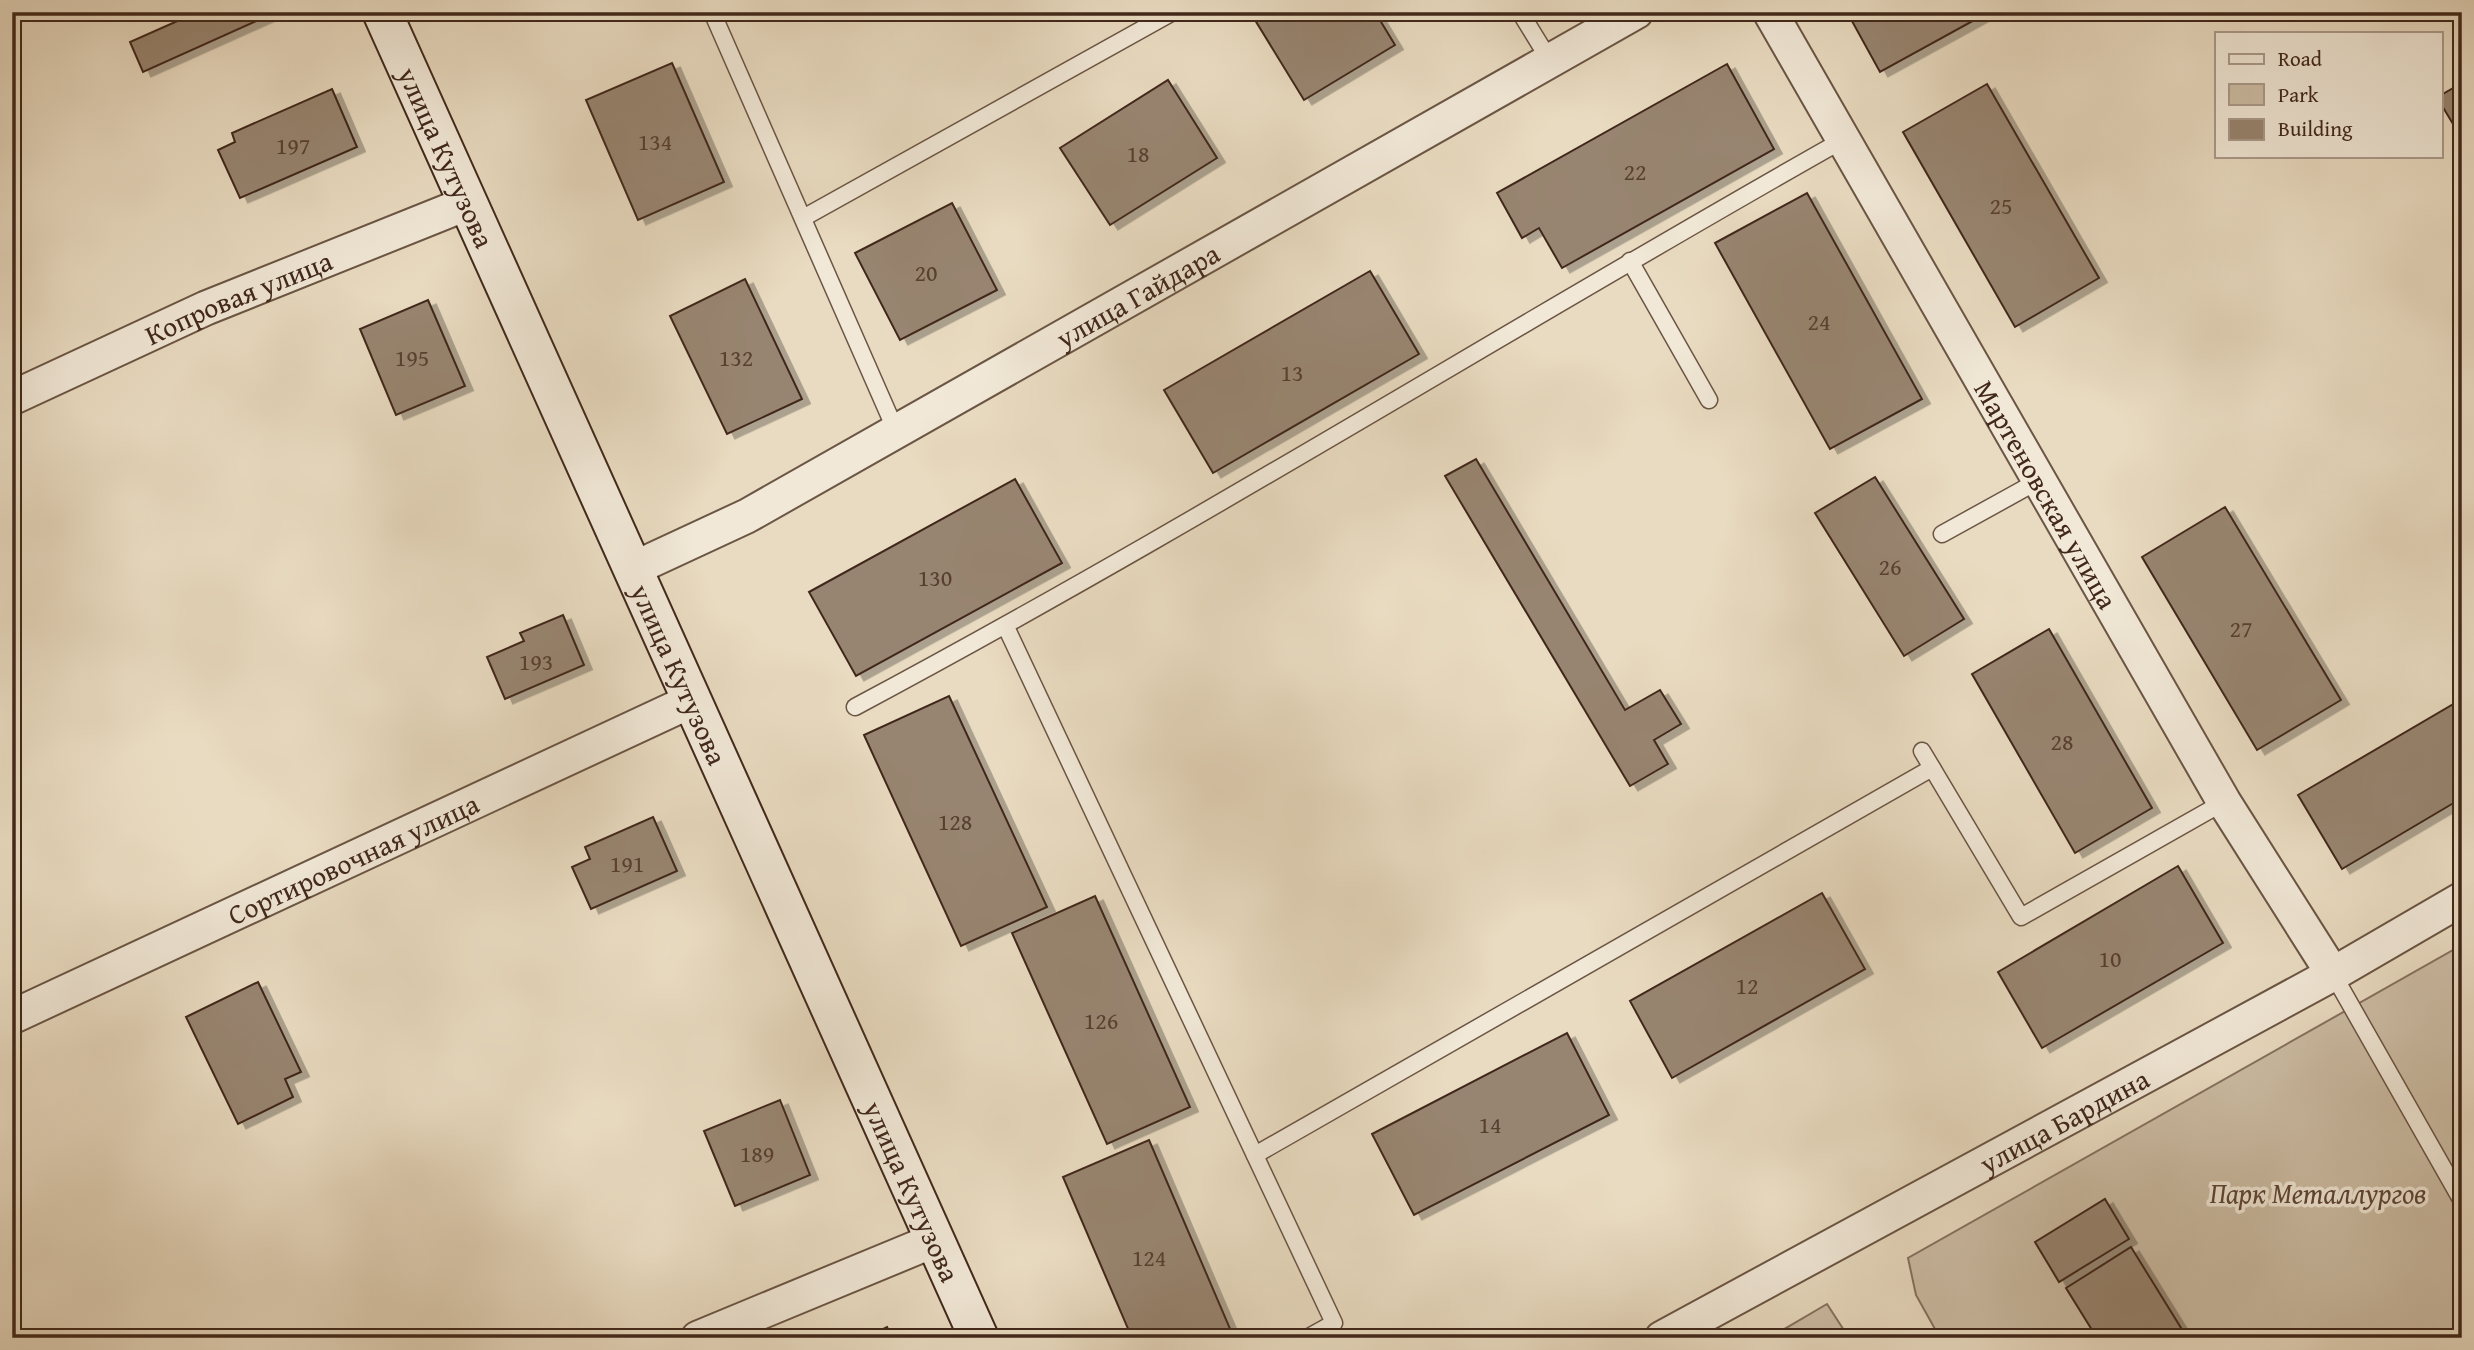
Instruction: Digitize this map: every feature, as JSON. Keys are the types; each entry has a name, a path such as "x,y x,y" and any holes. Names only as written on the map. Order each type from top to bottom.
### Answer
{"main road":[{"name":"улица Кутузова","path":"382,12 635,568 979,1338"}],"street":[{"name":"улица Гайдара","path":"635,568 747,516 1636,12"},
{"name":"Мартеновская улица","path":"1770,12 2224,802 2333,974"},
{"name":"Копровая улица","path":"12,398 206,308 468,203"},
{"name":"Сортировочная улица","path":"12,1017 693,699"},
{"name":"улица Бардина","path":"1662,1338 2333,974 2462,899"},
{"path":"698,1338 934,1240"}],"lane":[{"path":"712,12 896,431"},
{"path":"803,218 1174,12"},
{"path":"1520,12 1550,61"},
{"path":"855,708 1006,627 1630,261 1842,141"},
{"path":"1630,261 1709,401"},
{"path":"1942,534 2038,481"},
{"path":"1006,627 1334,1323 1307,1338"},
{"path":"1922,751 2021,917 2224,802"},
{"path":"1255,1155 1932,768"},
{"path":"2333,974 2462,1201"}],"green space":[{"name":"Парк Металлургов","path":"2462,945 2462,1338 1940,1338 1916,1295 1908,1258"},
{"path":"1827,1304 1849,1338 1769,1338"}],"building":[{"path":"189,12 274,13 143,72 130,42 191,15"},
{"path":"1268,12 1375,12 1395,45 1304,100 1255,20"},
{"path":"1847,12 1989,12 1880,72"},
{"path":"672,63 724,182 638,220 586,100"},
{"path":"1727,64 1774,149 1562,268 1539,228 1522,238 1497,193"},
{"path":"1168,80 1217,158 1110,225 1060,148"},
{"path":"2462,83 2462,139 2442,106 2442,94"},
{"path":"1987,84 2099,278 2015,327 1903,132"},
{"path":"332,89 357,147 240,198 218,150 235,142 232,133"},
{"path":"1807,193 1922,399 1830,449 1715,243"},
{"path":"952,203 997,290 900,340 855,253"},
{"path":"1370,271 1419,354 1213,473 1164,390"},
{"path":"745,279 802,399 727,434 670,316"},
{"path":"428,300 465,386 396,415 360,329"},
{"path":"1476,459 1625,710 1660,690 1681,724 1654,740 1668,764 1630,786 1445,476"},
{"path":"1875,477 1964,619 1904,656 1815,513"},
{"path":"1015,479 1062,563 856,676 809,592"},
{"path":"2225,507 2341,700 2257,750 2142,557"},
{"path":"563,615 584,665 505,699 487,657 524,641 520,633"},
{"path":"2049,629 2152,808 2075,853 1972,674"},
{"path":"949,696 1047,907 961,946 864,735"},
{"path":"2462,699 2462,798 2342,869 2298,795"},
{"path":"653,817 677,871 591,909 572,867 590,859 585,847"},
{"path":"2178,866 2223,943 2042,1048 1998,972"},
{"path":"1822,893 1865,969 1672,1078 1630,1001"},
{"path":"1095,896 1190,1107 1107,1144 1012,933"},
{"path":"258,982 301,1072 285,1079 293,1097 238,1124 186,1017"},
{"path":"1567,1033 1609,1115 1414,1215 1372,1134"},
{"path":"780,1100 810,1175 735,1206 704,1131"},
{"path":"1149,1140 1234,1338 1132,1338 1063,1177"},
{"path":"2105,1199 2129,1239 2059,1282 2035,1242"},
{"path":"2131,1247 2186,1336 2183,1338 2097,1338 2066,1288"},
{"path":"887,1327 892,1338 865,1338"}]}
